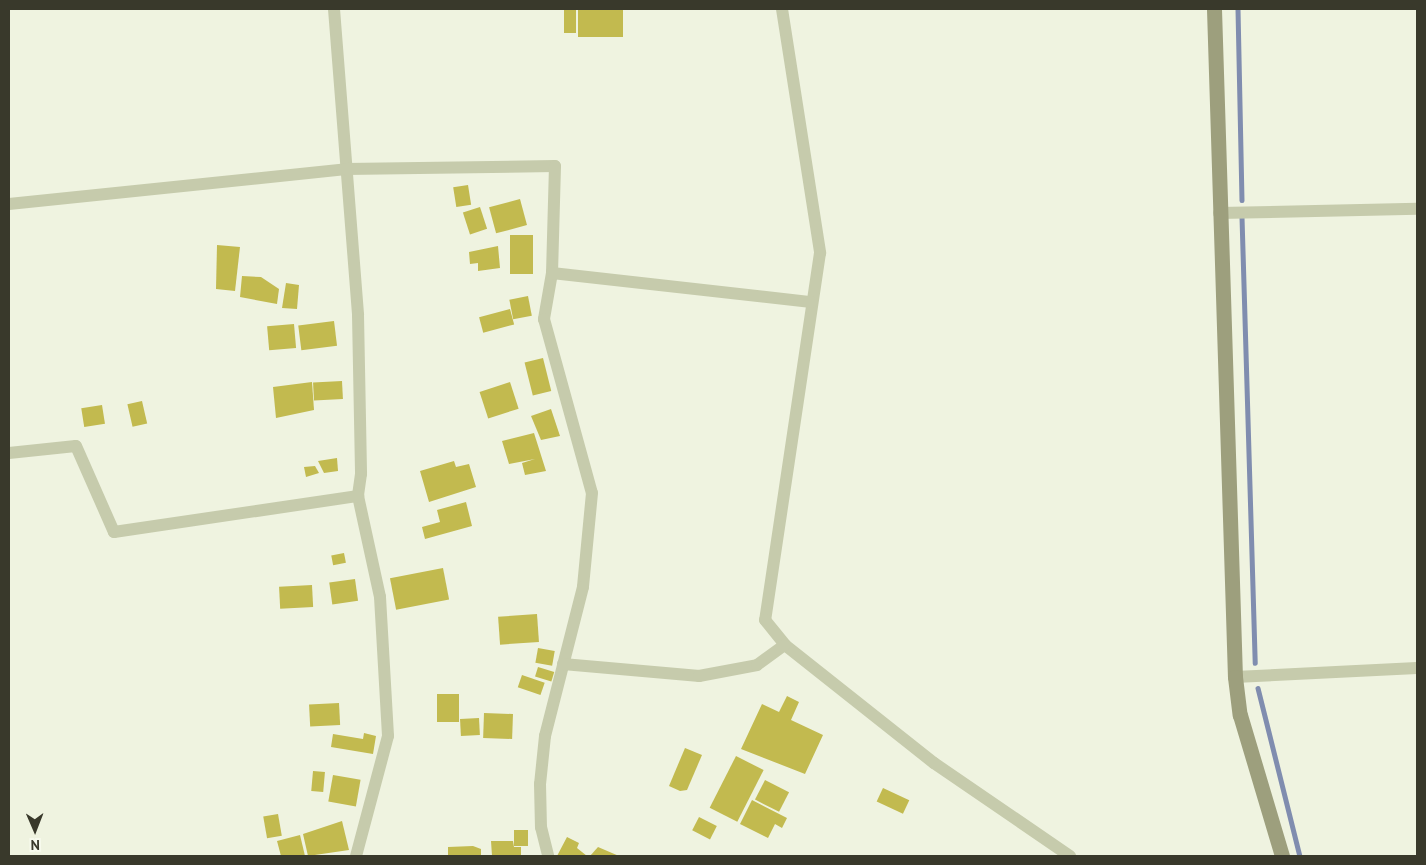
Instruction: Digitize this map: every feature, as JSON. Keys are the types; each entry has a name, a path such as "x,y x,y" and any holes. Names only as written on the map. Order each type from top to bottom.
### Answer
{"street":[{"path":"334,9 358,315 361,474 358,496 381,605 388,736 356,856"},
{"path":"782,9 820,238 764,606 772,633 934,763 1070,856"},
{"path":"1214,9 1235,677 1240,715 1282,856"},
{"path":"9,204 346,169 555,166 552,272 544,319 592,493 583,586 545,736 540,784 541,826 548,856"},
{"path":"1219,213 1417,209"},
{"path":"552,272 811,302"},
{"path":"9,453 76,446 114,532 358,496"},
{"path":"563,664 699,676 757,665 785,645"},
{"path":"1235,677 1417,668"}],"building":[{"path":"564,9 576,9 576,33 564,33"},
{"path":"578,9 623,9 623,37 578,37"},
{"path":"468,185 471,205 456,207 453,187"},
{"path":"520,199 527,225 496,233 489,207"},
{"path":"480,207 487,229 470,234 463,213"},
{"path":"510,235 533,235 533,274 510,274"},
{"path":"217,245 240,247 235,291 216,289"},
{"path":"498,246 500,268 478,271 478,263 470,264 469,252"},
{"path":"242,276 261,277 279,289 277,304 240,297"},
{"path":"286,283 299,285 297,309 282,308"},
{"path":"528,296 532,316 513,319 509,300"},
{"path":"510,309 514,324 483,333 479,317"},
{"path":"334,321 337,346 301,350 298,325"},
{"path":"294,324 296,348 269,350 267,326"},
{"path":"543,358 551,391 533,396 525,363"},
{"path":"342,381 343,399 314,400 313,383"},
{"path":"312,382 314,410 276,418 273,387"},
{"path":"510,382 519,409 488,419 480,392"},
{"path":"142,401 147,423 133,427 127,404"},
{"path":"102,405 105,424 84,427 81,408"},
{"path":"551,409 560,436 541,440 531,416"},
{"path":"534,433 546,471 525,475 522,463 535,459 509,464 502,441"},
{"path":"337,458 338,471 324,473 318,461"},
{"path":"454,461 456,467 469,464 476,487 429,502 420,471"},
{"path":"315,466 319,473 306,477 304,467"},
{"path":"466,502 472,526 425,539 422,527 440,522 437,510"},
{"path":"344,553 346,563 333,565 331,555"},
{"path":"443,568 449,599 396,610 390,578"},
{"path":"355,579 358,601 332,604 329,583"},
{"path":"312,585 313,607 280,609 279,587"},
{"path":"537,614 539,642 500,645 498,617"},
{"path":"538,648 555,651 552,666 535,663"},
{"path":"538,667 554,672 551,682 535,677"},
{"path":"522,675 545,683 540,695 518,687"},
{"path":"437,694 459,694 459,722 437,722"},
{"path":"787,696 799,702 791,720 823,735 805,774 741,749 762,704 779,712"},
{"path":"339,703 340,725 310,727 309,705"},
{"path":"484,713 513,714 512,739 483,738"},
{"path":"479,718 480,735 461,736 460,719"},
{"path":"364,733 376,736 373,754 331,747 333,734 363,739"},
{"path":"685,748 702,755 687,790 680,791 669,786"},
{"path":"736,756 764,770 737,822 710,808"},
{"path":"313,771 325,772 323,792 311,791"},
{"path":"333,775 361,780 356,806 328,802"},
{"path":"765,780 789,792 779,812 755,800"},
{"path":"883,788 909,800 903,814 877,802"},
{"path":"752,800 787,818 782,828 775,824 768,838 740,824"},
{"path":"278,814 282,836 267,838 263,817"},
{"path":"699,817 717,826 710,839 692,830"},
{"path":"342,821 349,850 308,856 303,834"},
{"path":"514,830 528,830 528,846 514,846"},
{"path":"300,835 305,856 281,856 277,841"},
{"path":"567,837 579,843 577,848 587,856 557,856"},
{"path":"491,841 513,841 514,847 521,847 521,856 492,856"},
{"path":"473,846 481,849 481,856 448,856 448,847"},
{"path":"598,847 619,856 590,856"}],"waterway":[{"path":"1238,9 1242,200"},
{"path":"1242,217 1255,663"},
{"path":"1258,688 1300,856"}]}
